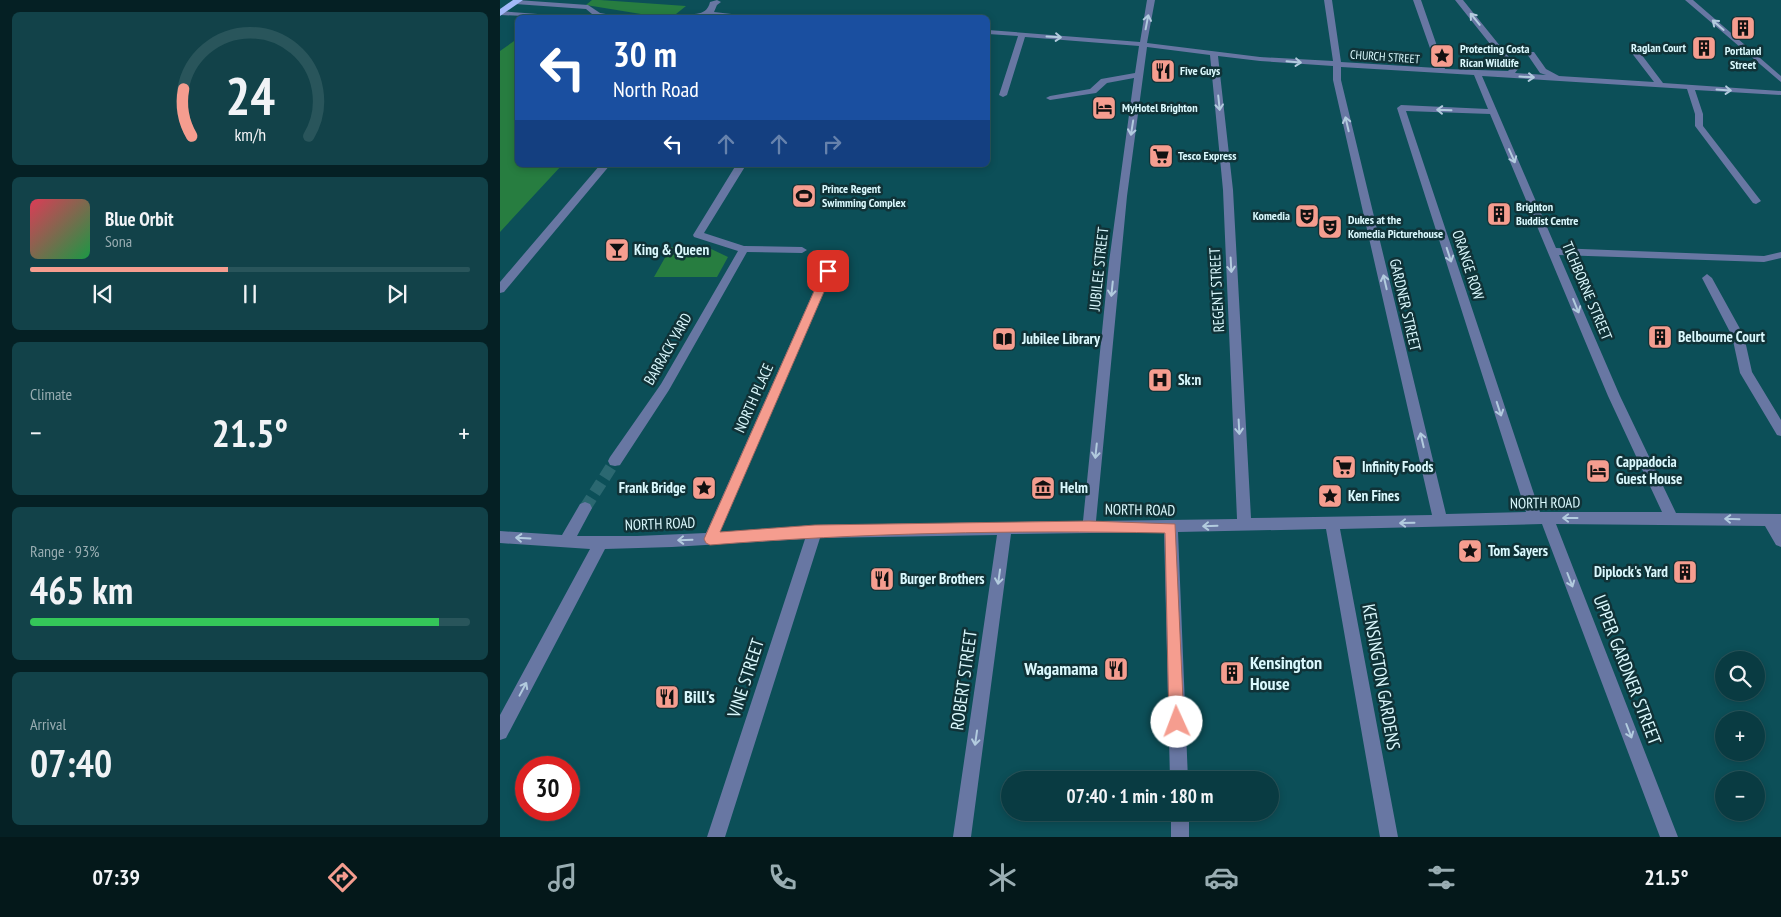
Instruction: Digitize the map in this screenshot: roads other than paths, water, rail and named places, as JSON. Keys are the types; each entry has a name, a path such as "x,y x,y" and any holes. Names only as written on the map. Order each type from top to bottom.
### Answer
{"highway":[{"path":"500,13 517,1"}],"street":[{"name":"JUBILEE STREET","path":"1089,526 1123,183 1151,0"},
{"name":"GARDNER STREET","path":"1328,0 1337,56 1336,80 1441,522"},
{"path":"1417,0 1442,72"},
{"path":"1459,0 1514,69 1510,73 1497,76"},
{"path":"1689,0 1781,80"},
{"path":"517,1 588,7 598,15"},
{"path":"708,14 713,9 713,4 717,2"},
{"path":"500,13 526,15"},
{"path":"701,15 722,15"},
{"name":"CHURCH STREET","path":"990,32 1108,40 1214,54 1336,65 1781,94"},
{"path":"1003,95 1022,35"},
{"path":"1635,52 1660,85"},
{"name":"REGENT STREET","path":"1214,54 1228,190 1244,525"},
{"path":"1531,54 1543,71 1561,79"},
{"path":"1050,98 1093,91 1104,81 1139,75"},
{"name":"TICHBORNE STREET","path":"1478,75 1614,396 1671,517"},
{"path":"1690,87 1699,114 1699,126 1756,201"},
{"name":"ORANGE ROW","path":"1493,112 1401,108 1541,518"},
{"path":"500,289 603,167"},
{"path":"740,167 698,235 744,249 802,250"},
{"name":"BARRACK YARD","path":"615,461 665,387 744,249"},
{"path":"1554,251 1764,259 1778,255"},
{"name":"NORTH PLACE","path":"710,539 828,271"},
{"path":"1707,278 1738,336 1746,372 1781,431"},
{"path":"567,540 585,508"},
{"name":"NORTH ROAD","path":"500,537 602,543 710,539 815,531 1089,526 1171,528 1541,518 1671,517 1775,520"},
{"name":"UPPER GARDNER STREET","path":"1541,518 1669,837"},
{"path":"1775,520 1781,540"},
{"name":"KENSINGTON GARDENS","path":"1332,524 1389,837"},
{"name":"ROBERT STREET","path":"962,837 1005,528"},
{"path":"1171,528 1179,771"},
{"name":"VINE STREET","path":"716,837 815,531"},
{"path":"500,732 602,543"},
{"path":"1180,821 1180,837"}],"tunnel":[{"path":"585,508 615,461"}],"place":[{"name":"Portland Street","path":"1743,28"},
{"name":"Raglan Court","path":"1704,48"},
{"name":"Protecting Costa Rican Wildlife","path":"1442,56"},
{"name":"Five Guys","path":"1163,71"},
{"name":"MyHotel Brighton","path":"1104,108"},
{"name":"Tesco Express","path":"1161,156"},
{"name":"Prince Regent Swimming Complex","path":"804,196"},
{"name":"Brighton Buddist Centre","path":"1499,214"},
{"name":"Komedia","path":"1307,216"},
{"name":"Dukes at the Komedia Picturehouse","path":"1330,227"},
{"name":"King & Queen","path":"617,250"},
{"name":"Belbourne Court","path":"1660,337"},
{"name":"Jubilee Library","path":"1004,339"},
{"name":"Sk:n","path":"1160,380"},
{"name":"Infinity Foods","path":"1344,467"},
{"name":"Cappadocia Guest House","path":"1598,471"},
{"name":"Frank Bridge","path":"704,488"},
{"name":"Helm","path":"1043,488"},
{"name":"Ken Fines","path":"1330,496"},
{"name":"Tom Sayers","path":"1470,551"},
{"name":"Diplock's Yard","path":"1685,572"},
{"name":"Burger Brothers","path":"882,579"},
{"name":"Wagamama","path":"1116,669"},
{"name":"Kensington House","path":"1232,673"},
{"name":"Bill's","path":"667,697"}]}
